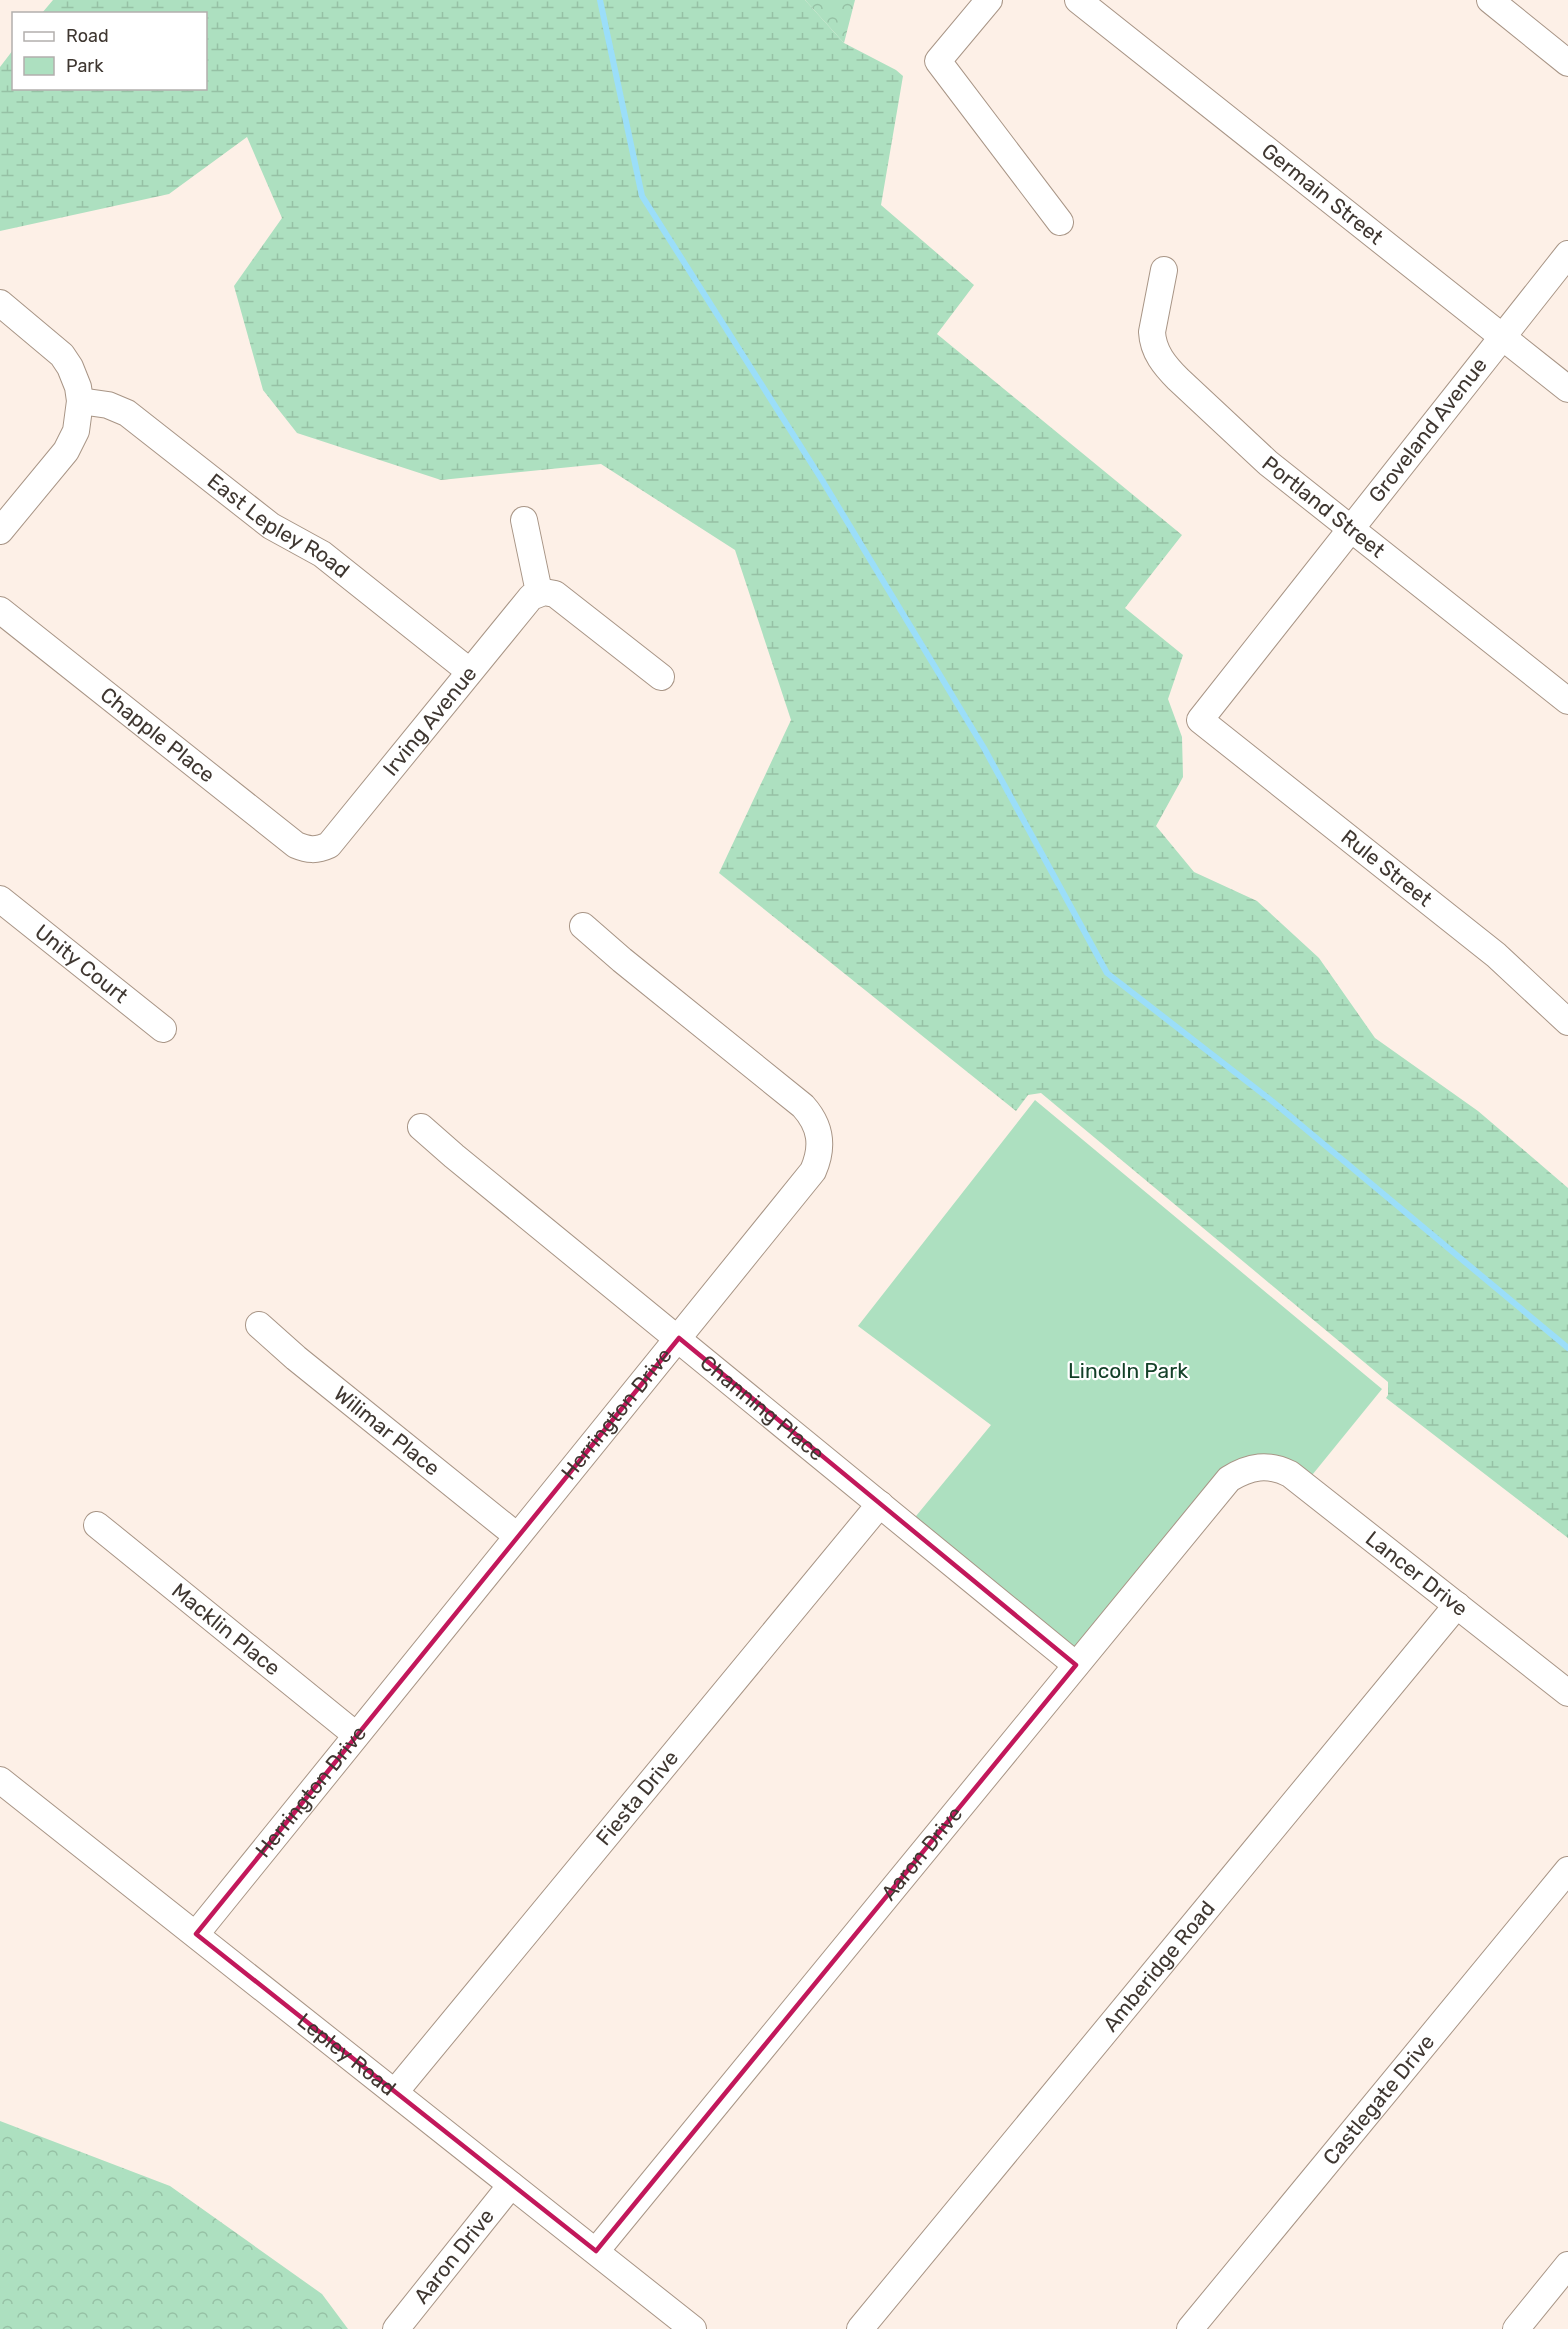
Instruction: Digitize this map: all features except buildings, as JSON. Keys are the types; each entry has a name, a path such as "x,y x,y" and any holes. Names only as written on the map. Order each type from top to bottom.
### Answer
{"street":[{"path":"989,0 938,60 1060,222"},
{"name":"Germain Street","path":"1078,0 1568,389"},
{"path":"1490,0 1568,63"},
{"name":"Groveland Avenue","path":"1200,720 1568,254"},
{"name":"Portland Street","path":"1164,270 1152,332 1157,352 1178,379 1268,462 1568,701"},
{"path":"0,303 62,355 74,377 80,401 76,431 66,451 0,531"},
{"name":"East Lepley Road","path":"80,401 108,405 127,413 271,526 322,554 470,671"},
{"path":"524,520 539,592 555,594 661,677"},
{"name":"Irving Avenue","path":"319,849 329,845 531,597 539,592"},
{"name":"Chapple Place","path":"0,610 296,845 307,850 319,849"},
{"name":"Rule Street","path":"1200,720 1496,955 1568,1022"},
{"name":"Unity Court","path":"0,899 163,1029"},
{"name":"Herrington Drive","path":"196,1934 813,1171 818,1159 821,1143 818,1126 803,1106 583,926"},
{"name":"Channing Place","path":"422,1127 454,1156 1076,1665"},
{"name":"Wilimar Place","path":"259,1324 296,1358 517,1536"},
{"name":"Lancer Drive","path":"1259,1466 1279,1468 1290,1474 1568,1693"},
{"name":"Aaron Drive","path":"596,2251 1229,1479 1244,1470 1259,1466"},
{"name":"Fiesta Drive","path":"394,2092 880,1504"},
{"name":"Macklin Place","path":"97,1525 356,1735"},
{"name":"Amberidge Road","path":"860,2329 1457,1605"},
{"name":"Lepley Road","path":"0,1780 693,2329"},
{"name":"Castlegate Drive","path":"1190,2329 1568,1870"},
{"name":"Aaron Drive","path":"396,2329 511,2185"},
{"path":"1516,2329 1568,2265"}],"highlighted area":[{"path":"679,1338 1076,1665 596,2251 196,1934"}],"green space":[{"path":"53,0 805,0 844,43 896,70 903,76 881,205 974,285 937,334 1182,535 1125,608 1183,655 1168,699 1182,737 1183,777 1156,826 1194,872 1257,901 1319,958 1375,1038 1478,1111 1568,1188 1568,1538 1386,1398 1388,1382 1041,1093 1028,1095 1016,1111 719,873 791,720 735,550 601,464 441,480 297,433 263,390 234,286 282,218 247,137 169,194 0,231 0,67 12,51 12,90 207,90 207,12 43,12"},
{"path":"805,0 855,0 844,43"},
{"name":"Lincoln Park","path":"1035,1100 1382,1389 1304,1485 1244,1470 1076,1665 907,1527 991,1425 858,1326"},
{"path":"0,2121 170,2186 322,2294 348,2329 0,2329"}],"waterway":[{"path":"600,0 642,196 822,480 984,748 1107,973 1272,1101 1568,1348"}]}
